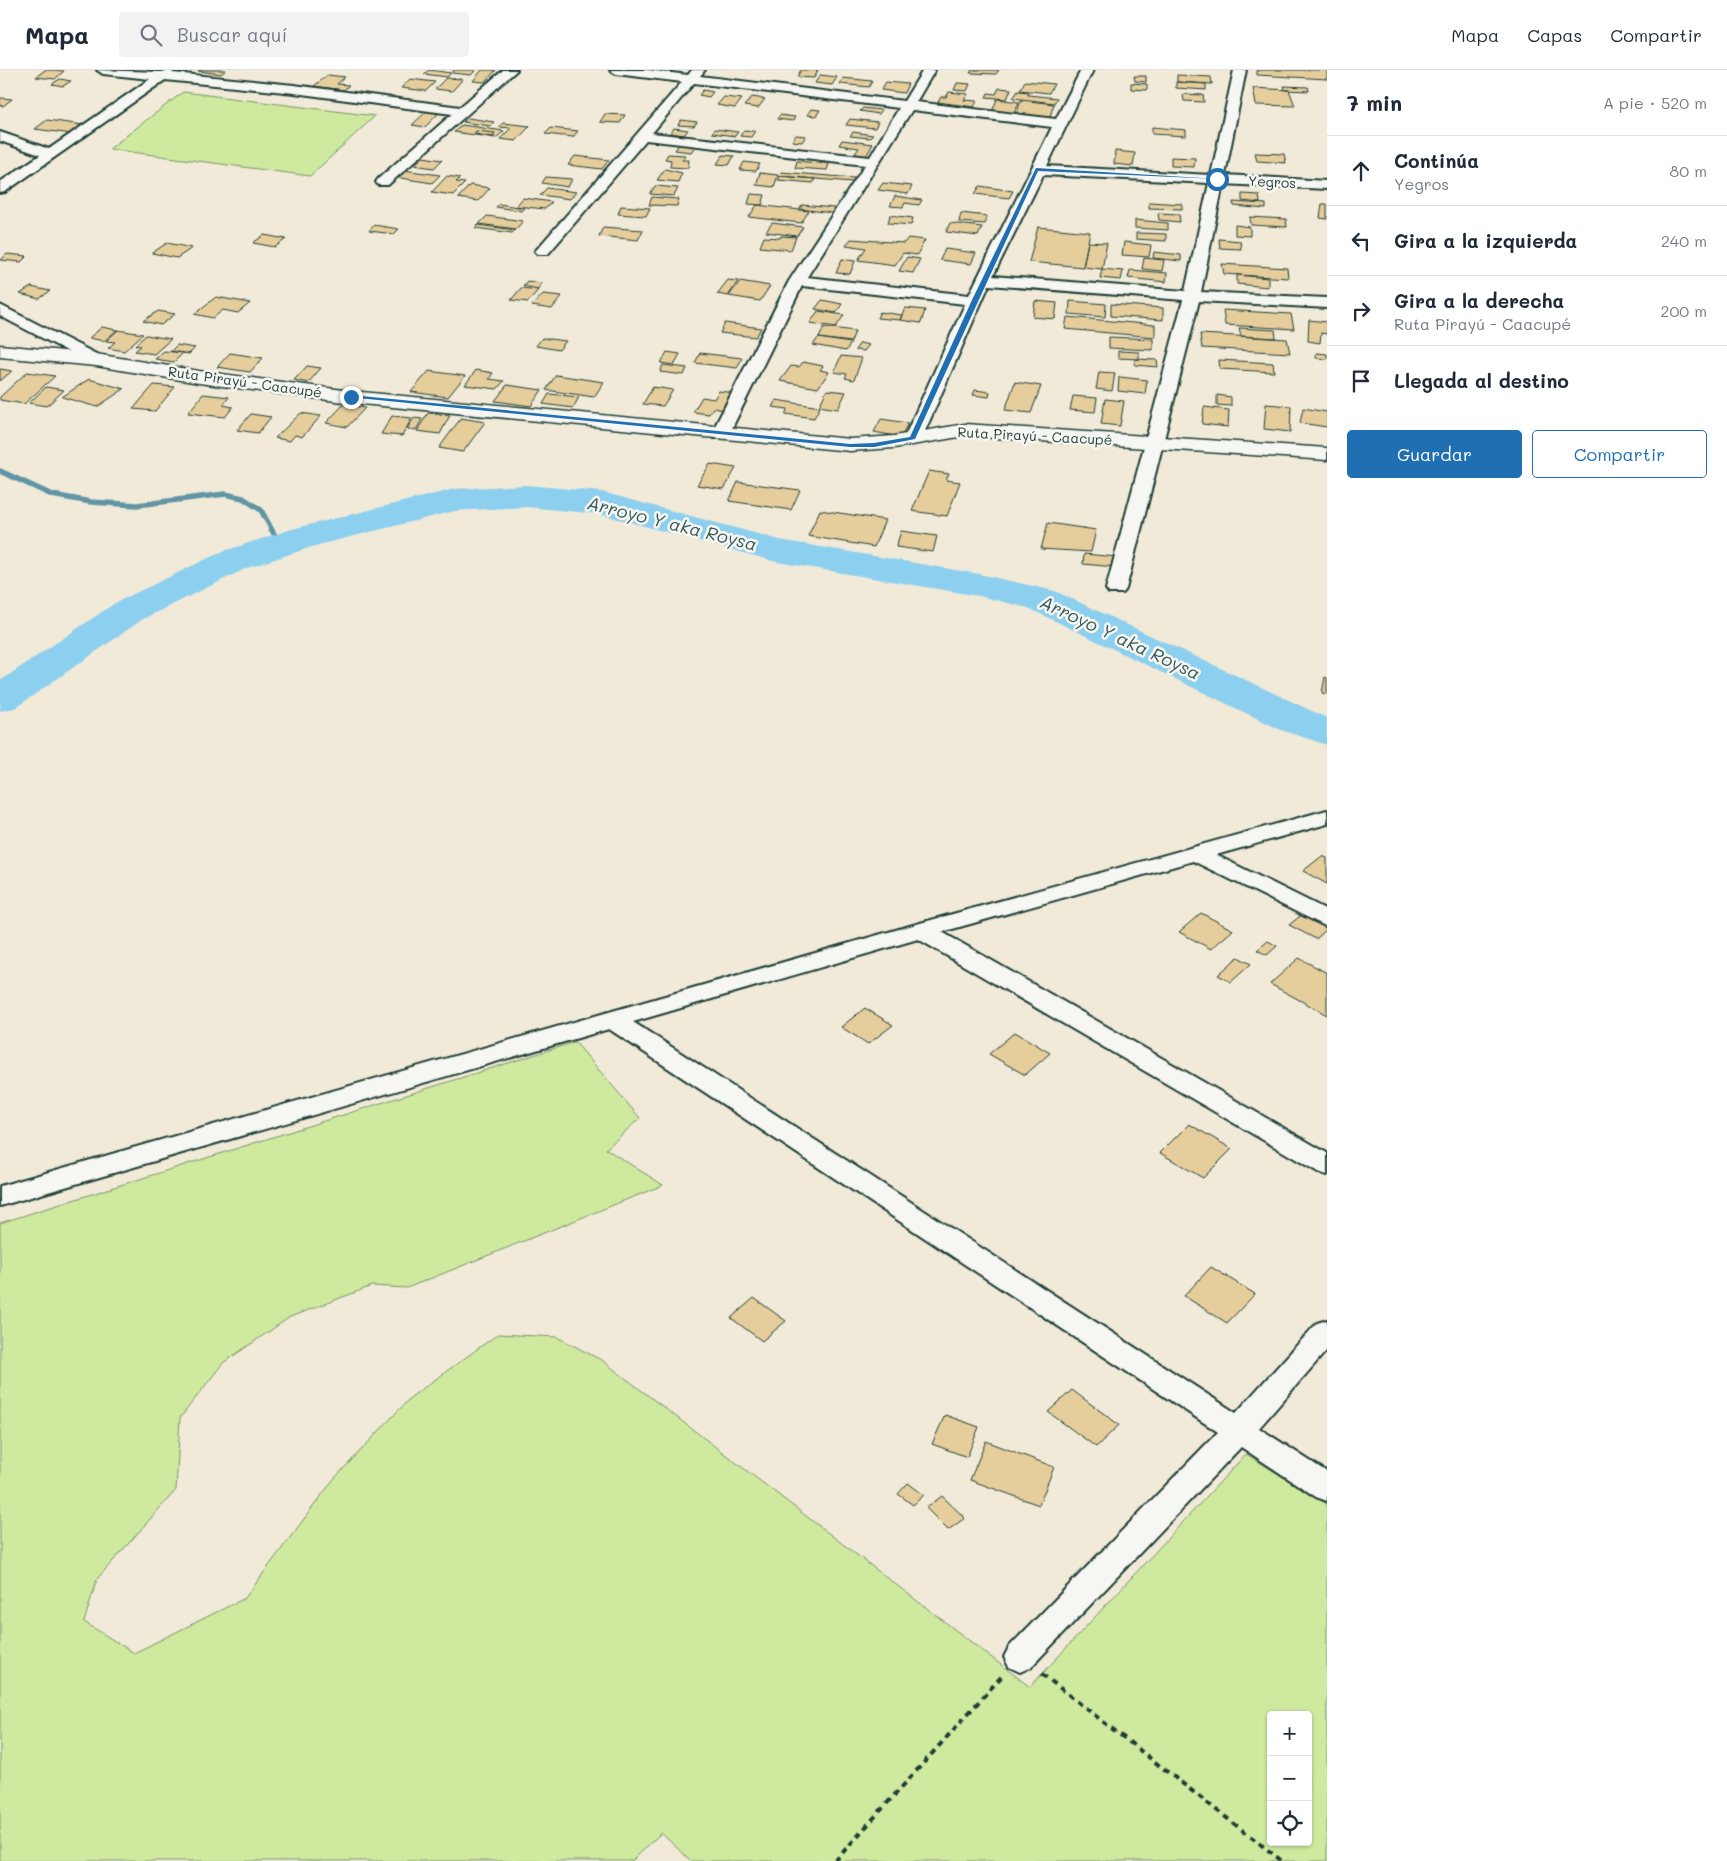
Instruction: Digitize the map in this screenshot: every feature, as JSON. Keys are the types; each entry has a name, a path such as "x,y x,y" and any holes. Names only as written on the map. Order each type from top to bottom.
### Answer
{"main road":[{"name":"Ruta Pirayú - Caacupé","path":"0,351 96,360 199,377 351,397 850,446 874,445 965,430 1327,454"}],"street":[{"path":"102,70 166,73 464,112"},
{"path":"383,182 511,70"},
{"path":"616,70 695,74 908,106 1062,124"},
{"path":"720,434 797,281 874,162 929,70"},
{"path":"913,438 974,300 1036,170 1062,124 1087,70"},
{"path":"1116,589 1192,296 1240,70"},
{"path":"0,189 166,73"},
{"path":"543,251 644,136 695,74"},
{"path":"0,136 51,154"},
{"path":"644,136 874,162"},
{"name":"Yegros","path":"1036,170 1327,185"},
{"path":"984,280 1192,296 1327,303"},
{"path":"797,281 974,300"},
{"path":"0,310 96,360"},
{"path":"0,1196 921,930 1327,816"},
{"path":"1196,854 1327,919"},
{"path":"921,930 1327,1164"},
{"path":"613,1020 1327,1488"},
{"path":"1020,1657 1239,1430 1327,1331"}],"path":[{"path":"835,1861 1020,1657 1282,1861"}],"green space":[{"path":"183,92 375,116 310,176 109,149"},
{"path":"575,1042 640,1118 606,1149 663,1185 407,1288 372,1286 290,1317 223,1363 180,1418 176,1490 97,1579 84,1622 134,1653 245,1598 333,1480 411,1397 498,1334 557,1337 603,1361 1030,1687 1246,1454 1327,1504 1327,1861 691,1861 661,1833 632,1861 0,1861 0,1223"}],"building":[{"path":"45,70 64,71 55,79 36,77"},
{"path":"226,70 221,74 198,71"},
{"path":"429,70 451,73 447,77 424,74"},
{"path":"454,70 476,70 471,75 452,73"},
{"path":"482,70 496,70 485,82 473,81"},
{"path":"801,70 818,70 814,78 797,77"},
{"path":"972,70 999,70 996,74 970,73"},
{"path":"1257,70 1327,70 1327,79 1257,75"},
{"path":"328,75 345,77 337,84 349,85 344,90 314,86"},
{"path":"820,75 837,77 832,85 815,83"},
{"path":"1177,75 1211,77 1212,84 1177,82"},
{"path":"1134,76 1146,76 1146,82 1135,81"},
{"path":"446,78 463,79 452,91 435,89"},
{"path":"843,78 872,81 869,87 840,84"},
{"path":"60,79 71,81 63,86 52,84"},
{"path":"410,79 435,82 426,91 401,88"},
{"path":"1025,81 1054,84 1049,93 1020,90"},
{"path":"886,82 908,84 904,93 881,90"},
{"path":"1176,82 1206,84 1206,90 1176,88"},
{"path":"957,83 970,84 967,91 954,90"},
{"path":"1131,83 1147,84 1147,90 1131,89"},
{"path":"1284,86 1308,87 1309,91 1285,90"},
{"path":"999,88 1011,89 1007,99 986,97 988,93 996,94"},
{"path":"1253,88 1289,90 1295,106 1256,105"},
{"path":"703,90 713,92 709,97 699,95"},
{"path":"1018,91 1029,92 1028,95 1057,98 1054,103 1013,98"},
{"path":"949,92 968,94 964,100 977,101 974,107 938,102 941,97 946,97"},
{"path":"1183,94 1203,95 1204,102 1184,101"},
{"path":"724,97 742,99 735,108 717,105"},
{"path":"752,97 765,99 758,108 744,106"},
{"path":"0,98 12,99 3,106 0,105"},
{"path":"997,99 1019,102 1014,114 992,112"},
{"path":"1021,100 1054,104 1049,119 1016,115"},
{"path":"863,108 882,110 879,114 860,111"},
{"path":"811,109 820,110 816,116 807,115"},
{"path":"427,111 440,112 425,127 412,125"},
{"path":"605,114 625,115 620,123 600,122"},
{"path":"780,115 795,117 793,121 777,119"},
{"path":"468,118 494,122 490,126 463,122"},
{"path":"850,119 878,122 875,128 846,125"},
{"path":"47,120 83,125 72,134 35,129"},
{"path":"681,120 697,122 694,126 678,125"},
{"path":"503,123 530,126 516,141 500,139 511,128 499,127"},
{"path":"462,125 504,131 496,138 454,132"},
{"path":"1152,127 1186,130 1186,136 1152,134"},
{"path":"551,128 578,131 573,137 545,134"},
{"path":"674,128 688,130 684,135 670,133"},
{"path":"715,129 738,132 735,136 712,133"},
{"path":"744,130 755,131 751,137 740,136"},
{"path":"476,131 495,133 493,137 474,134"},
{"path":"853,132 873,135 870,138 850,136"},
{"path":"796,135 806,136 802,142 792,141"},
{"path":"842,140 873,144 866,156 854,155 859,148 839,145"},
{"path":"680,143 696,145 691,152 675,150"},
{"path":"1115,151 1135,153 1133,166 1114,164"},
{"path":"1255,153 1284,154 1286,163 1257,161"},
{"path":"668,154 685,155 682,160 689,160 688,168 670,167 671,160 665,159"},
{"path":"723,155 734,156 729,165 717,164"},
{"path":"575,156 609,160 602,169 568,165"},
{"path":"423,157 442,160 434,168 414,165"},
{"path":"1171,157 1195,158 1194,167 1171,166"},
{"path":"797,161 829,164 827,170 795,168"},
{"path":"744,162 760,164 756,171 740,170"},
{"path":"665,169 682,173 678,182 657,180"},
{"path":"403,170 440,175 432,183 394,177"},
{"path":"781,172 854,178 853,182 780,176"},
{"path":"760,173 778,175 774,187 756,185"},
{"path":"447,176 460,178 456,182 465,183 453,195 432,192"},
{"path":"780,176 815,179 813,183 778,180"},
{"path":"546,177 572,179 568,187 542,183"},
{"path":"883,183 912,186 908,194 878,190"},
{"path":"470,185 490,188 478,201 458,198"},
{"path":"655,186 678,188 674,196 650,194"},
{"path":"980,186 1013,191 1009,198 975,194"},
{"path":"547,188 576,192 570,199 540,195"},
{"path":"751,194 765,195 762,205 748,204"},
{"path":"1242,194 1259,195 1260,203 1242,201"},
{"path":"895,196 922,200 919,205 905,203 903,207 890,206"},
{"path":"652,197 679,199 677,206 649,205"},
{"path":"523,198 552,202 545,209 516,206"},
{"path":"1149,202 1182,204 1182,209 1149,208"},
{"path":"1233,202 1266,204 1266,209 1234,206"},
{"path":"499,204 524,208 521,211 496,207"},
{"path":"1322,204 1327,204 1327,219 1320,218"},
{"path":"757,205 809,211 801,223 749,217"},
{"path":"802,205 834,208 832,213 800,209"},
{"path":"621,206 650,208 646,216 618,214"},
{"path":"961,213 987,216 985,224 959,222"},
{"path":"1158,213 1179,214 1180,222 1159,220"},
{"path":"890,215 913,218 911,225 888,223"},
{"path":"487,216 523,221 516,229 479,224"},
{"path":"1250,217 1286,219 1287,227 1251,225"},
{"path":"1135,220 1168,223 1168,230 1135,228"},
{"path":"772,223 803,227 797,236 766,232"},
{"path":"950,223 982,227 978,236 946,232"},
{"path":"374,225 399,229 394,234 369,231"},
{"path":"478,225 515,230 512,233 475,228"},
{"path":"1235,225 1250,227 1250,236 1235,235"},
{"path":"603,227 643,230 638,240 599,236"},
{"path":"1038,227 1090,232 1083,267 1029,262"},
{"path":"1136,233 1166,234 1166,241 1136,239"},
{"path":"264,235 286,239 275,247 253,243"},
{"path":"781,236 796,237 791,250 760,247 764,237 780,238"},
{"path":"908,238 925,240 917,255 903,253 895,265 858,260 866,248 846,245 851,239 904,243"},
{"path":"1219,239 1240,241 1241,249 1220,248"},
{"path":"1088,242 1107,243 1102,269 1083,267"},
{"path":"1124,242 1151,245 1149,257 1122,255"},
{"path":"167,243 192,248 177,258 152,253"},
{"path":"945,249 976,253 971,264 940,260"},
{"path":"1154,252 1181,255 1181,261 1153,258"},
{"path":"7,254 27,256 21,262 1,260"},
{"path":"907,257 920,259 913,273 899,271"},
{"path":"1144,258 1164,260 1162,271 1142,269"},
{"path":"842,259 855,261 850,274 836,273"},
{"path":"1222,264 1287,268 1288,278 1224,274"},
{"path":"1102,269 1123,271 1121,280 1100,278"},
{"path":"1130,270 1167,273 1166,282 1128,278"},
{"path":"1237,275 1268,278 1268,287 1237,284"},
{"path":"728,280 738,281 728,296 717,294"},
{"path":"527,281 542,283 538,289 523,286"},
{"path":"740,281 770,286 760,301 729,296"},
{"path":"31,287 50,291 39,299 20,294"},
{"path":"521,288 538,290 528,302 511,300"},
{"path":"543,294 562,296 552,309 532,306"},
{"path":"216,297 250,303 238,313 223,310 213,318 194,314"},
{"path":"822,300 842,304 836,313 815,309"},
{"path":"1035,301 1057,303 1055,319 1033,317"},
{"path":"1070,301 1106,304 1105,317 1069,314"},
{"path":"1111,304 1163,308 1163,320 1111,316"},
{"path":"905,308 925,310 921,323 900,320"},
{"path":"1223,310 1291,314 1294,329 1225,325"},
{"path":"158,311 175,314 161,325 143,321"},
{"path":"818,311 844,315 836,327 810,323"},
{"path":"880,312 902,315 900,320 877,318"},
{"path":"1067,317 1155,325 1155,337 1065,329"},
{"path":"1309,320 1327,322 1327,334 1321,333 1320,343 1308,341"},
{"path":"725,323 761,328 756,337 720,333"},
{"path":"102,327 117,330 104,341 89,338"},
{"path":"824,327 855,331 851,342 819,338"},
{"path":"1239,328 1275,330 1276,338 1241,336"},
{"path":"118,330 143,334 124,351 108,348 115,342 106,341"},
{"path":"1200,334 1287,339 1290,353 1202,348"},
{"path":"146,335 171,339 154,354 135,351 141,346 135,345"},
{"path":"1109,337 1153,339 1153,350 1109,348"},
{"path":"542,338 566,341 559,350 536,346"},
{"path":"818,338 851,343 846,351 813,345"},
{"path":"860,343 869,345 864,351 855,350"},
{"path":"177,345 195,348 189,354 171,351"},
{"path":"164,351 183,353 174,362 155,359"},
{"path":"1118,351 1139,352 1139,359 1118,358"},
{"path":"667,352 680,354 674,365 661,363"},
{"path":"230,353 263,358 250,372 217,367"},
{"path":"700,353 742,358 737,368 695,363"},
{"path":"1316,353 1327,354 1327,359 1316,358"},
{"path":"841,356 862,358 854,380 845,378 847,374 834,372"},
{"path":"1135,359 1157,360 1158,367 1135,365"},
{"path":"1219,360 1273,363 1274,372 1220,369"},
{"path":"803,362 823,366 820,370 829,372 818,388 780,381 791,366 799,367"},
{"path":"663,365 687,368 684,375 660,372"},
{"path":"307,366 321,368 308,383 294,380"},
{"path":"0,369 12,371 0,381"},
{"path":"476,370 493,373 489,379 504,381 497,389 465,385"},
{"path":"429,371 465,376 448,397 411,392"},
{"path":"27,372 55,376 24,404 0,400 0,397"},
{"path":"1099,372 1115,373 1112,391 1096,389"},
{"path":"556,375 604,382 594,397 546,390"},
{"path":"1119,377 1147,380 1145,394 1118,391"},
{"path":"89,379 124,389 97,407 62,397"},
{"path":"1015,382 1041,386 1031,413 1005,410"},
{"path":"154,385 175,387 155,411 133,409"},
{"path":"507,385 542,390 531,406 495,401"},
{"path":"46,387 64,390 47,406 29,403"},
{"path":"653,387 673,390 663,406 643,404"},
{"path":"827,390 846,392 838,409 819,406"},
{"path":"975,390 990,392 989,397 973,395"},
{"path":"719,391 735,393 725,410 713,408 709,414 693,412 702,397 714,399"},
{"path":"203,394 229,397 223,405 233,407 225,417 188,413"},
{"path":"549,394 579,397 573,408 543,404"},
{"path":"1217,395 1231,397 1231,406 1217,405"},
{"path":"1073,396 1097,398 1095,412 1070,410"},
{"path":"1105,399 1124,401 1120,426 1101,424"},
{"path":"776,400 820,407 814,418 785,414 788,409 772,407"},
{"path":"344,404 365,408 347,427 326,423"},
{"path":"1266,404 1291,406 1290,432 1264,429"},
{"path":"1204,407 1229,410 1228,427 1202,424"},
{"path":"1303,408 1327,412 1327,427 1300,423"},
{"path":"301,413 321,416 302,437 295,435 290,441 275,438"},
{"path":"428,413 450,415 440,434 417,431"},
{"path":"251,414 271,417 258,433 237,430"},
{"path":"392,416 412,418 402,436 381,434"},
{"path":"414,418 422,419 416,430 407,429"},
{"path":"461,418 485,422 463,452 439,448"},
{"path":"881,419 908,423 901,437 874,432"},
{"path":"710,464 736,468 724,489 697,485"},
{"path":"929,471 949,474 946,480 960,482 947,516 912,511"},
{"path":"738,482 800,490 791,510 729,501"},
{"path":"820,510 885,520 874,547 808,536"},
{"path":"1048,523 1096,530 1091,552 1041,549"},
{"path":"901,531 937,536 933,552 896,547"},
{"path":"1084,554 1117,557 1115,567 1083,564"},
{"path":"1325,677 1327,678 1327,694 1322,693"},
{"path":"1322,856 1327,858 1327,884 1303,871"},
{"path":"1201,913 1233,930 1211,949 1179,932"},
{"path":"1304,913 1327,925 1327,929 1316,939 1289,925"},
{"path":"1268,941 1277,946 1267,955 1257,950"},
{"path":"1238,957 1251,964 1231,982 1218,975"},
{"path":"1299,958 1327,973 1327,1015 1270,984"},
{"path":"865,1008 893,1025 868,1044 841,1027"},
{"path":"1015,1032 1050,1053 1025,1075 989,1054"},
{"path":"1189,1124 1232,1149 1203,1178 1160,1153"},
{"path":"1211,1267 1255,1294 1227,1323 1184,1296"},
{"path":"754,1298 786,1321 762,1341 731,1318"},
{"path":"1072,1390 1119,1425 1096,1447 1048,1412"},
{"path":"945,1415 979,1427 967,1457 932,1444"},
{"path":"986,1441 1054,1467 1039,1505 970,1480"},
{"path":"908,1483 924,1495 913,1505 898,1494"},
{"path":"942,1496 965,1518 948,1530 926,1508"}],"waterway":[{"path":"0,471 52,495 91,502 137,505 225,494 243,498 261,510 280,545"},
{"name":"Arroyo Y aka Roysa","path":"0,699 129,611 234,560 305,537 455,500 526,496 602,503 777,551 979,585 1041,599 1296,721 1327,732"}],"route":[{"path":"351,397 850,446 874,445 913,438 974,300 1036,170 1217,179"}]}
